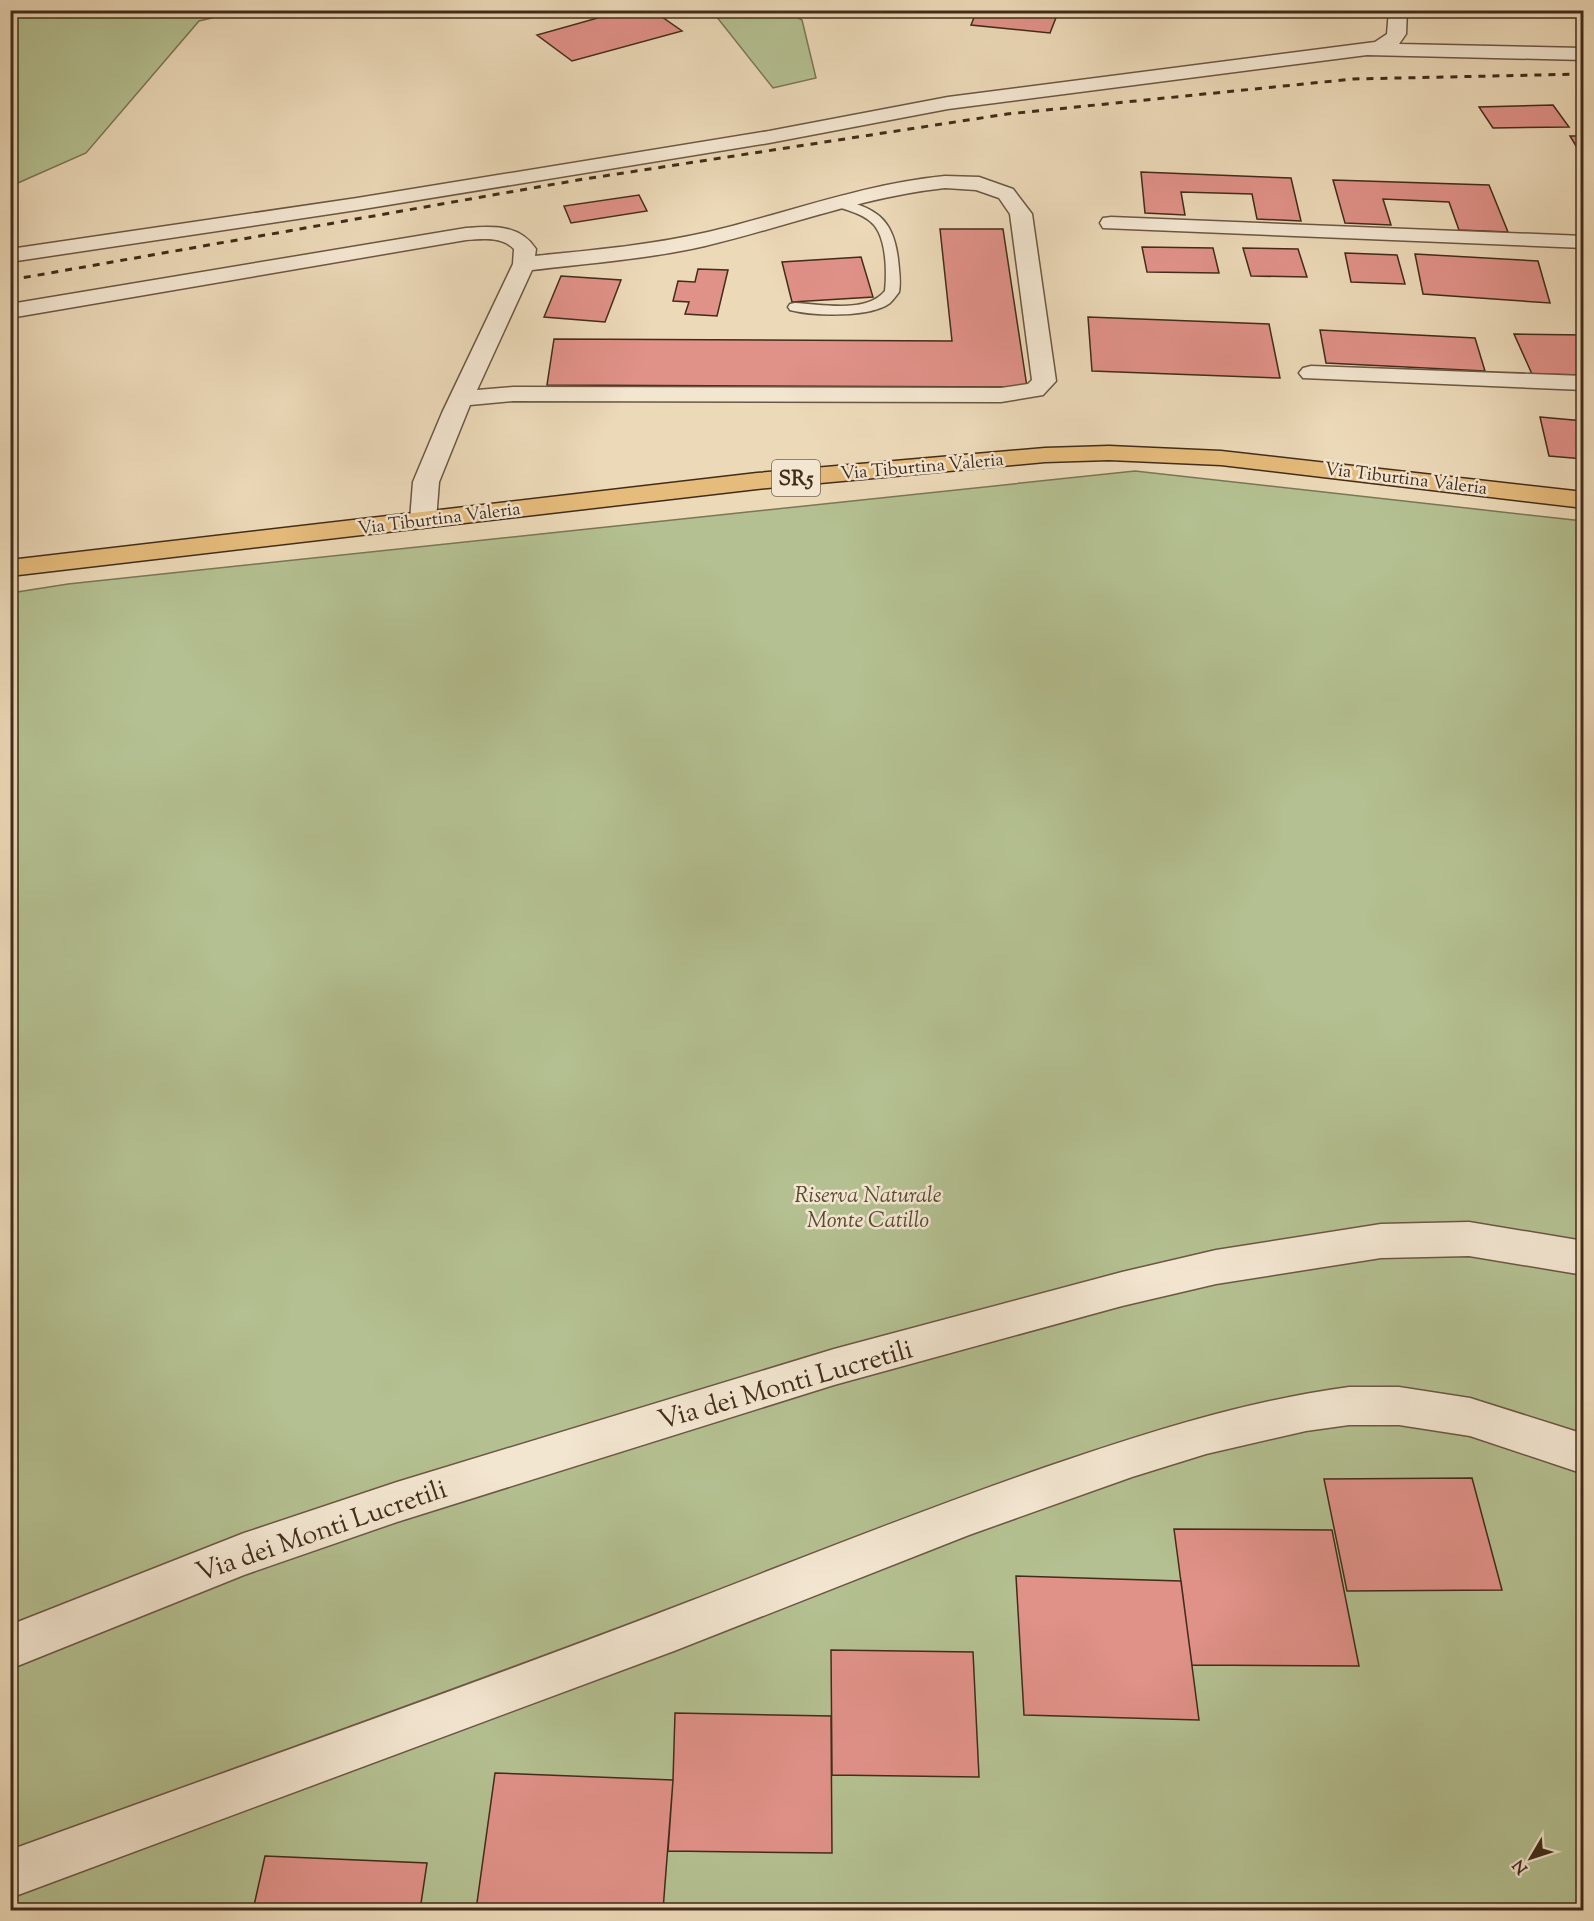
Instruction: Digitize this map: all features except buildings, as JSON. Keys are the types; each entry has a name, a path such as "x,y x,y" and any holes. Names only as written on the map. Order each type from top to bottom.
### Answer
{"main road":[{"name":"Via Tiburtina Valeria","path":"10,568 757,481 1027,457 1109,453 1251,460 1584,500"}],"street":[{"path":"10,256 357,204 769,137 948,103 1367,49 1394,41 1398,34 1398,10"},
{"path":"1367,49 1584,54"},
{"path":"462,398 513,394 1001,395 1035,390 1045,376 1021,213 1016,201 988,185 936,183 889,188 724,235 679,245 524,264"},
{"path":"1111,223 1584,242"},
{"path":"10,311 466,234 496,233 515,238 525,249 524,264 426,482 423,520"},
{"path":"1311,373 1584,383"},
{"name":"Via dei Monti Lucretili","path":"10,1647 244,1554 397,1502 834,1367 1122,1289 1216,1267 1381,1241 1469,1239 1584,1258"},
{"path":"10,1874 674,1629 969,1514 1132,1457 1206,1435 1306,1412 1349,1406 1399,1406 1470,1417 1584,1454"}],"lane":[{"path":"795,308 865,307 884,302 892,292 890,241 883,224 862,211 836,202"}],"green space":[{"path":"10,11 241,11 199,21 86,153 11,186"},
{"path":"712,11 786,11 802,20 816,78 773,88"},
{"name":"Riserva Naturale Monte Catillo","path":"1135,471 1583,521 1583,1910 11,1910 11,593 68,584"}],"railway":[{"path":"10,280 578,180 1007,114 1353,79 1584,74"}]}
